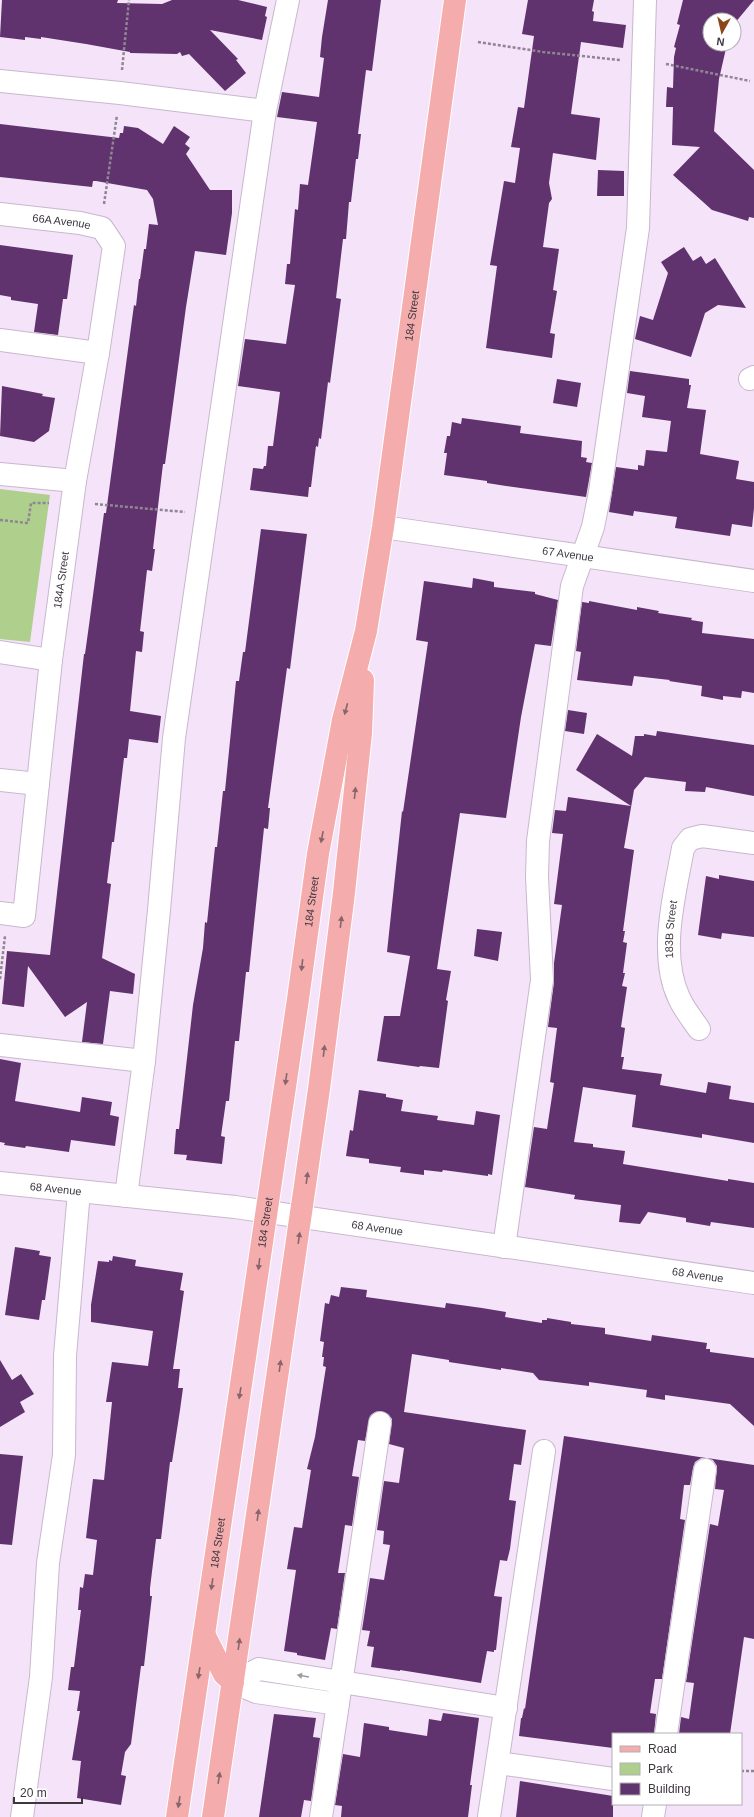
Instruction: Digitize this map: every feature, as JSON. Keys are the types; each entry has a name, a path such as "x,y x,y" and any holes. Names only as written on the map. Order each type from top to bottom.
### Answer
{"main road":[{"name":"184 Street","path":"177,1817 265,1212 298,999 314,876 343,720 366,631 383,527 455,0"},
{"name":"184 Street","path":"213,1817 302,1217 344,893 361,733 366,631"},
{"path":"204,1634 224,1674 233,1682"}],"street":[{"path":"126,1196 144,1061 174,738 265,111 288,0"},
{"path":"504,1247 542,980 538,841 572,586 584,556 593,527 600,492 638,228 645,0"},
{"path":"0,81 120,93 265,111"},
{"name":"66A Avenue","path":"0,214 80,223 102,228 114,246"},
{"name":"184A Street","path":"3,923 24,916 51,660 75,481 98,353 114,246"},
{"path":"0,340 98,353"},
{"path":"0,474 75,481"},
{"name":"67 Avenue","path":"383,527 754,580"},
{"path":"0,652 51,660"},
{"path":"0,780 38,784"},
{"name":"183B Street","path":"699,1029 679,998 673,980 669,946 669,927 683,848 690,839 702,836 754,843"},
{"path":"0,1046 144,1061"},
{"name":"68 Avenue","path":"0,1183 265,1212 754,1283"},
{"path":"22,1817 41,1677 48,1563 64,1455 65,1356 79,1191"},
{"path":"321,1817 380,1423"},
{"path":"490,1817 544,1451"},
{"path":"666,1733 705,1470"},
{"path":"233,1682 259,1668 341,1683 506,1708"},
{"path":"233,1682 256,1692 338,1704"},
{"path":"498,1763 612,1779"},
{"path":"653,1817 655,1805"}],"path":[{"path":"122,78 129,0"},
{"path":"478,42 543,52 623,60"},
{"path":"660,63 750,81"},
{"path":"104,204 117,112"},
{"path":"0,520 28,523 31,503 53,503"},
{"path":"93,504 186,512"},
{"path":"0,979 3,923"},
{"path":"742,1770 754,1771"}],"green space":[{"path":"0,489 50,495 30,642 0,639"}],"building":[{"path":"2,0 118,0 117,3 162,4 172,0 238,0 267,7 265,16 267,17 262,40 210,30 238,59 236,60 246,73 225,91 189,54 182,56 180,52 177,54 130,53 41,37 41,39 25,37 25,40 0,37"},
{"path":"328,0 381,0 372,71 366,70 358,134 361,134 358,159 356,159 351,202 349,202 346,239 343,239 336,298 341,299 330,383 328,382 321,439 319,438 318,447 316,446 311,487 309,487 308,497 250,490 253,468 263,469 264,466 266,466 268,446 273,446 280,392 238,386 245,339 286,344 295,285 285,284 287,264 290,264 295,209 298,210 300,184 308,185 317,122 277,117 282,92 319,97 324,58 320,57"},
{"path":"528,0 594,0 592,11 594,12 593,21 626,25 623,48 581,42 571,114 600,118 596,160 553,153 549,183 552,199 549,203 543,247 559,249 553,290 557,291 550,333 555,334 552,358 486,348 497,266 490,265 504,181 515,183 520,148 511,147 518,107 524,108 534,36 522,34"},
{"path":"683,0 754,0 742,14 742,12 702,12 702,52 725,52 719,79 714,131 754,170 754,218 749,217 748,221 712,210 673,175 700,147 672,145 673,107 666,107 667,87 673,88 674,57 676,48 674,47 680,25 677,24"},
{"path":"0,124 119,138 120,133 123,133 124,126 138,128 163,144 174,126 190,137 185,144 190,148 186,154 210,190 232,190 232,213 226,255 195,251 186,307 165,464 163,464 153,549 155,549 152,571 147,570 140,631 144,632 142,652 136,651 130,711 161,716 158,743 129,739 127,758 124,758 114,842 112,842 107,883 111,884 102,958 135,974 133,994 110,991 103,1044 82,1042 87,1002 65,1017 28,966 24,1007 2,1004 7,951 50,955 84,654 104,513 106,513 134,305 136,306 139,279 144,249 146,249 149,224 158,225 153,199 147,190 96,181 93,181 92,187 0,177"},
{"path":"598,170 624,171 624,196 597,196"},
{"path":"0,245 73,255 67,299 63,299 58,335 34,332 38,304 11,300 11,297 0,295"},
{"path":"684,247 693,261 701,256 706,264 715,258 746,308 718,305 705,313 691,357 635,339 640,316 653,320 668,273 661,262"},
{"path":"630,371 689,379 689,385 691,385 687,408 706,410 700,454 739,461 736,479 754,482 752,527 732,524 730,536 675,528 677,517 634,511 633,516 609,512 616,467 638,470 638,465 644,466 646,450 667,452 671,421 642,417 645,396 627,393"},
{"path":"557,379 581,383 577,407 553,403"},
{"path":"2,386 43,394 42,396 55,398 49,431 34,442 0,436"},
{"path":"462,418 521,426 520,433 582,441 581,457 587,458 586,462 592,463 586,497 506,486 487,483 487,481 444,475 447,453 444,453 447,436 450,436 452,422 461,424"},
{"path":"261,529 307,534 290,669 287,668 268,808 270,808 268,829 264,828 249,972 246,972 239,1041 235,1041 229,1101 226,1101 221,1136 225,1137 222,1164 186,1160 187,1155 174,1154 176,1129 179,1129 193,1005 203,948 205,922 207,923 215,847 217,847 223,791 225,791 236,681 239,681 243,652 245,652"},
{"path":"473,578 494,582 494,587 535,592 535,594 558,600 551,646 535,644 521,717 506,818 460,813 437,969 451,971 446,1000 448,1001 439,1068 419,1067 377,1061 384,1016 400,1016 410,956 387,952 402,811 403,812 428,642 416,640 424,581 472,588"},
{"path":"589,601 637,610 637,607 659,611 658,613 692,618 691,620 703,622 702,633 754,639 754,693 742,691 741,698 723,696 723,700 701,696 702,686 669,681 670,680 634,676 632,686 577,680 581,652 576,651 582,602 589,603"},
{"path":"568,710 587,713 584,734 565,731"},
{"path":"657,731 754,745 754,796 706,787 705,792 685,791 686,782 645,777 634,790 624,848 634,850 623,931 625,931 623,942 627,943 623,973 625,973 622,986 627,987 621,1027 625,1028 621,1057 624,1057 622,1069 662,1074 660,1085 706,1093 708,1082 731,1086 729,1099 754,1103 754,1143 702,1134 702,1138 632,1127 636,1095 583,1087 574,1142 593,1144 593,1147 625,1151 623,1164 728,1181 728,1179 754,1183 754,1228 711,1222 710,1226 686,1222 686,1218 648,1212 640,1224 619,1222 621,1205 574,1199 575,1195 525,1187 534,1127 547,1129 554,1083 550,1082 557,1028 548,1027 554,982 554,963 562,905 554,904 563,834 552,833 555,810 566,811 568,797 631,806 576,770 597,734 632,756 635,736 644,736 644,734 656,736"},
{"path":"719,875 754,881 754,937 722,933 721,939 698,935 706,876 719,879"},
{"path":"477,929 502,932 498,961 474,956"},
{"path":"0,1059 21,1063 15,1101 80,1112 82,1097 112,1102 110,1115 119,1117 115,1146 71,1140 69,1152 26,1146 25,1148 4,1145 5,1143 0,1142"},
{"path":"359,1090 386,1094 386,1097 403,1100 401,1111 438,1116 437,1120 474,1125 476,1111 500,1115 492,1175 488,1174 488,1176 443,1170 442,1172 424,1170 424,1175 400,1172 401,1167 369,1163 369,1159 346,1156 350,1130 353,1131"},
{"path":"15,1247 40,1251 39,1255 51,1257 45,1300 42,1300 39,1320 5,1315"},
{"path":"113,1256 136,1260 135,1266 183,1273 180,1290 184,1291 173,1369 180,1369 178,1388 183,1388 172,1462 170,1462 161,1539 156,1539 150,1588 150,1596 152,1596 144,1666 141,1666 131,1744 125,1752 121,1775 126,1776 121,1805 77,1798 81,1761 72,1760 80,1711 77,1711 80,1691 68,1690 71,1667 74,1667 81,1610 78,1610 80,1587 83,1588 85,1574 93,1575 97,1540 86,1538 93,1479 104,1480 112,1402 106,1402 112,1362 148,1366 153,1331 91,1322 91,1305 98,1261 112,1261"},
{"path":"341,1287 367,1290 366,1297 445,1308 446,1303 506,1312 505,1317 542,1323 542,1320 547,1320 547,1318 571,1322 571,1324 605,1328 605,1334 651,1341 652,1335 707,1343 706,1349 710,1349 710,1352 754,1358 754,1426 730,1404 665,1395 665,1400 646,1397 647,1390 589,1382 589,1386 539,1380 533,1373 449,1362 449,1360 412,1354 404,1412 526,1430 521,1465 514,1464 509,1500 516,1501 510,1549 507,1561 500,1560 494,1596 502,1597 496,1650 494,1650 494,1652 487,1651 481,1683 400,1670 371,1667 374,1647 367,1646 370,1631 362,1630 370,1578 384,1580 390,1545 383,1544 384,1531 377,1530 384,1481 399,1483 404,1448 389,1444 392,1419 388,1414 381,1411 375,1412 370,1416 365,1441 358,1440 352,1476 359,1477 352,1526 345,1525 338,1573 345,1573 337,1629 331,1628 325,1660 284,1651 296,1570 287,1569 294,1527 302,1528 311,1470 307,1469 315,1437 326,1367 323,1366 324,1357 322,1357 324,1342 320,1341 325,1303 329,1304 331,1295 339,1297"},
{"path":"0,1360 12,1380 21,1374 34,1394 20,1402 25,1412 0,1427"},
{"path":"564,1436 706,1458 701,1458 695,1462 690,1485 684,1485 680,1519 685,1520 662,1679 655,1679 650,1713 656,1714 654,1733 612,1733 612,1748 519,1736 521,1718 524,1708 525,1709"},
{"path":"0,1454 23,1456 12,1545 0,1544"},
{"path":"707,1458 754,1465 754,1639 744,1637 730,1733 679,1733 681,1717 689,1719 694,1683 686,1682 710,1524 718,1526 724,1490 715,1489 717,1466 713,1460"},
{"path":"443,1713 479,1718 470,1785 472,1785 468,1817 341,1817 342,1806 335,1805 343,1754 360,1757 364,1723 389,1727 389,1730 427,1736 429,1719 441,1721"},
{"path":"274,1714 316,1718 313,1737 320,1738 311,1801 304,1800 301,1817 259,1817"},
{"path":"520,1781 612,1796 613,1817 516,1817"}]}
